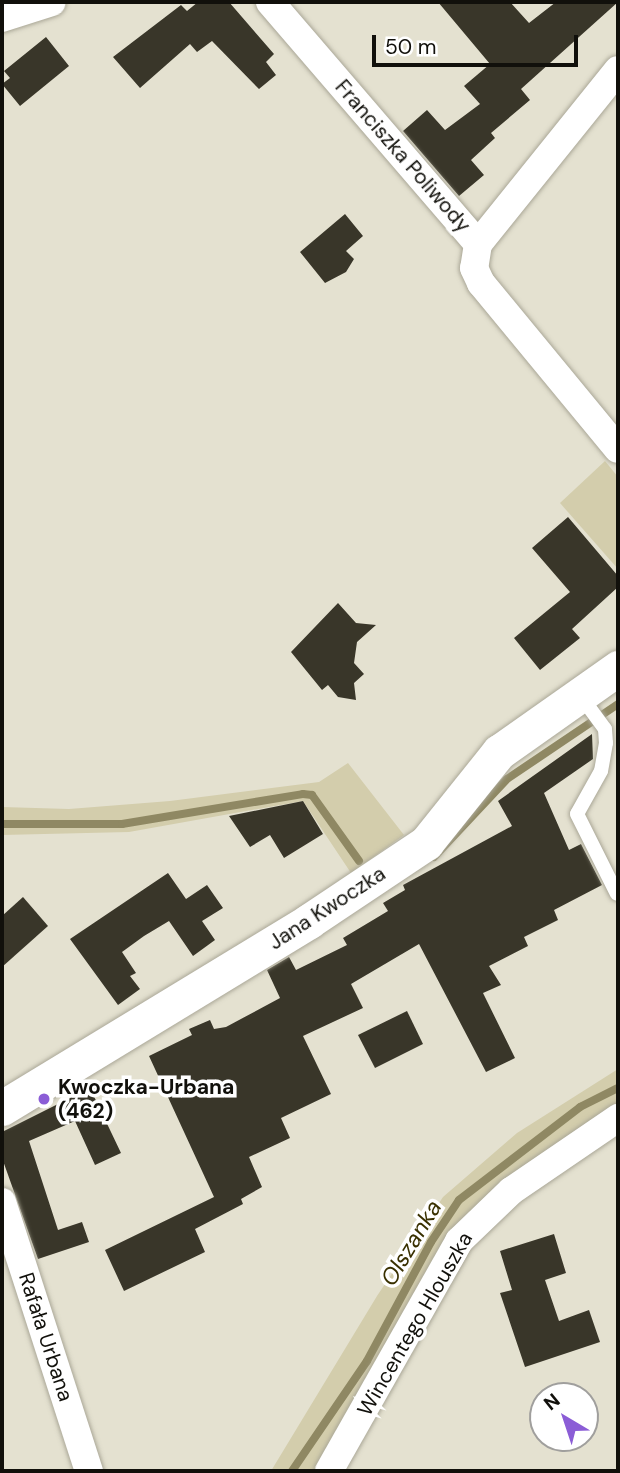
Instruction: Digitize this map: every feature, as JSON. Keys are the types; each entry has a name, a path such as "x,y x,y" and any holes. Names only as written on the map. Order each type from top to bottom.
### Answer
{"street":[{"path":"2,18 52,2"},
{"name":"Franciszka Poliwody","path":"270,2 478,244 474,268 481,283 618,449"},
{"path":"478,244 618,70"},
{"name":"Jana Kwoczka","path":"2,1108 309,921 426,843 499,752 585,702 618,668"},
{"name":"Wincentego Hlouszka","path":"329,1471 459,1241 511,1191 618,1118"},
{"name":"Rafała Urbana","path":"2,1202 89,1471"}],"lane":[{"path":"585,702 605,729 601,771 578,814 617,894"}],"shaded area":[{"path":"605,461 618,477 618,569 560,503"},
{"path":"348,763 404,835 351,873 303,801 129,832 2,835 2,807 69,809 170,801 319,782"},
{"path":"618,1069 618,1105 504,1182 329,1471 271,1471 377,1296 443,1197 517,1133"}],"building":[{"path":"198,2 229,2 274,54 266,62 276,75 259,89 212,41 197,52 190,44 140,88 113,57 181,5 187,11"},
{"path":"438,2 510,2 529,23 556,2 618,2 521,89 530,100 491,133 495,138 471,160 484,175 459,196 403,131 427,110 445,130 480,104 464,86 490,64"},
{"path":"46,37 69,66 20,106 2,84 10,78 4,71"},
{"path":"345,214 363,236 346,251 354,259 346,272 325,283 300,252"},
{"path":"568,517 618,576 618,587 572,629 580,638 540,670 514,638 570,592 532,548"},
{"path":"338,603 356,623 376,625 357,642 354,663 364,674 354,683 356,700 338,697 328,685 322,690 291,652"},
{"path":"592,734 593,759 544,793 569,850 581,844 602,885 554,910 558,920 524,937 528,946 489,966 501,985 483,993 515,1058 486,1072 419,944 351,984 363,1008 303,1036 331,1094 281,1118 290,1138 249,1157 262,1187 241,1199 243,1204 195,1229 205,1252 124,1291 105,1250 214,1197 149,1056 192,1035 189,1029 210,1020 214,1029 226,1027 280,998 267,970 289,957 296,970 347,945 343,938 388,911 383,903 405,890 403,885 512,826 498,801"},
{"path":"303,801 323,834 284,858 270,835 250,847 229,816"},
{"path":"168,873 186,899 207,885 223,908 202,921 215,940 193,956 169,921 144,936 122,952 136,973 130,976 140,989 118,1005 70,939"},
{"path":"23,897 48,926 2,967 2,916"},
{"path":"407,1011 423,1044 375,1068 358,1035"},
{"path":"90,1088 121,1153 95,1165 75,1121 29,1141 58,1230 82,1222 89,1242 38,1259 2,1158 2,1132"},
{"path":"554,1234 566,1273 545,1280 559,1321 589,1310 600,1342 525,1367 500,1293 512,1290 500,1251"}],"waterway":[{"path":"434,857 507,779 618,704"},
{"path":"2,824 122,824 303,794 312,795 359,861"},
{"name":"Olszanka","path":"292,1471 367,1361 431,1242 459,1200 580,1107 618,1088"}],"place":[{"name":"Kwoczka-Urbana (462)","path":"44,1099"}]}
